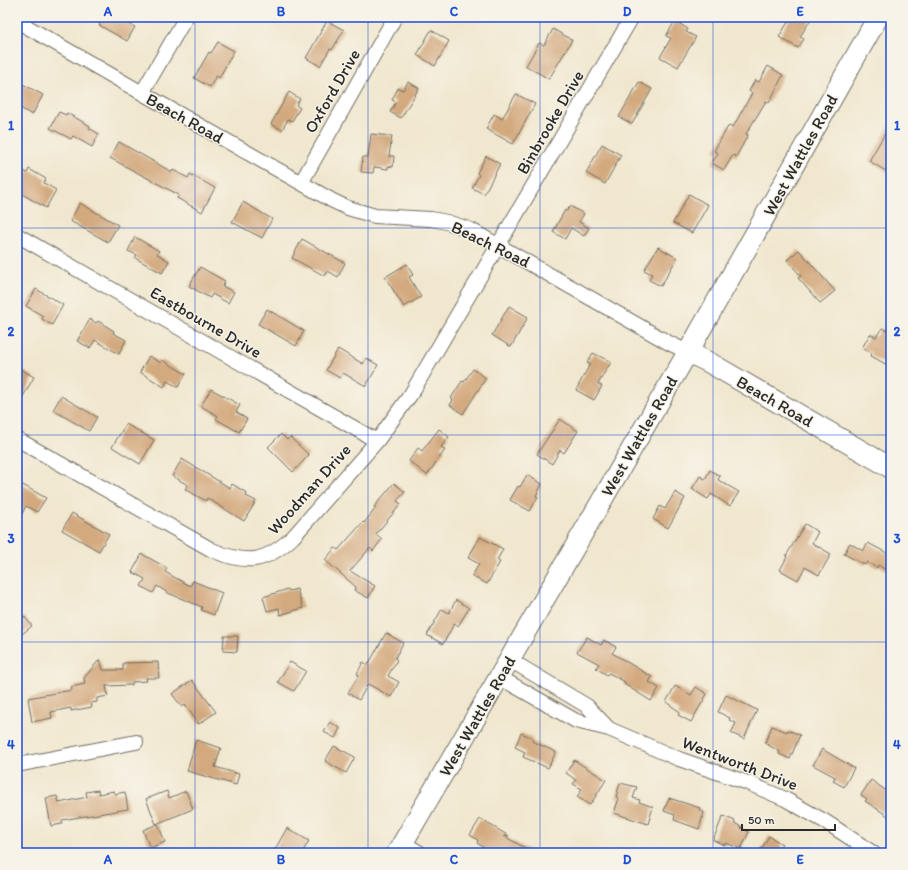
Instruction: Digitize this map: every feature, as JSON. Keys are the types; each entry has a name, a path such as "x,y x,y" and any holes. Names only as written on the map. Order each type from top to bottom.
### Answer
{"street":[{"path":"142,94 186,17"},
{"name":"Oxford Drive","path":"301,183 395,17"},
{"name":"Binbrooke Drive","path":"499,245 632,17"},
{"name":"West Wattles Road","path":"400,848 688,352 878,17"},
{"name":"Beach Road","path":"17,21 142,94 338,203 362,213 375,216 431,219 447,222 470,230 499,245 668,343 710,363 891,468"},
{"name":"Eastbourne Drive","path":"17,235 377,440"},
{"name":"Woodman Drive","path":"17,439 212,550 228,557 241,560 264,557 280,549 294,537 377,440 411,394 499,245"},
{"name":"Wentworth Drive","path":"510,660 586,706 609,729"},
{"name":"Wentworth Drive","path":"499,677 576,721 609,729 679,759 748,783 785,798 826,822 873,853"},
{"path":"17,765 136,742"},
{"path":"400,848 420,853"}],"building":[{"path":"103,17 135,17 130,25 135,27 127,41 99,25"},
{"path":"791,17 812,17 800,37 804,39 798,48 779,37"},
{"path":"327,21 344,30 320,66 306,58"},
{"path":"675,21 688,29 686,32 696,37 678,67 660,57 671,38 666,36"},
{"path":"553,29 572,40 549,79 526,66 539,43 544,45"},
{"path":"431,30 449,41 435,66 417,55"},
{"path":"218,42 234,51 219,78 216,76 210,87 194,78 209,52 211,53"},
{"path":"768,66 783,75 769,103 766,101 746,134 748,135 736,157 733,155 724,170 712,163 718,153 714,151 729,125 733,127 752,93 749,91 755,80 759,82"},
{"path":"17,81 43,95 32,115 17,106"},
{"path":"408,82 419,88 401,118 390,112 396,102 392,100 398,88 403,90"},
{"path":"639,82 652,89 632,124 619,117"},
{"path":"289,92 300,99 296,105 300,108 292,121 288,119 282,130 271,124"},
{"path":"516,94 535,104 513,144 486,129 494,114 502,119"},
{"path":"59,112 66,115 67,113 90,126 89,128 99,134 92,147 73,136 71,139 50,128"},
{"path":"891,123 891,174 869,161"},
{"path":"371,134 392,136 389,156 394,156 393,167 388,166 388,169 374,167 373,173 361,172 363,157 368,157"},
{"path":"119,142 172,172 173,170 188,178 190,174 215,188 202,212 177,198 179,195 110,158"},
{"path":"602,144 621,155 605,184 586,173"},
{"path":"486,156 500,164 484,194 472,188 479,175 477,173"},
{"path":"29,169 46,179 44,183 56,190 46,208 17,191 17,179 22,170 27,173"},
{"path":"689,194 708,205 692,233 673,223"},
{"path":"243,202 272,219 262,238 232,222"},
{"path":"80,203 118,225 108,242 70,221"},
{"path":"570,206 584,214 579,222 589,228 584,236 571,228 565,239 553,232 565,210 567,211"},
{"path":"135,237 159,251 157,254 169,261 162,273 135,258 137,255 128,251"},
{"path":"302,239 345,263 338,277 328,271 325,276 292,258"},
{"path":"658,247 677,258 661,286 649,280 652,274 644,270"},
{"path":"799,250 835,291 820,303 798,278 801,276 787,260"},
{"path":"407,264 413,275 409,277 421,297 404,307 385,277"},
{"path":"200,267 225,281 222,286 234,292 228,303 212,294 210,298 189,286"},
{"path":"36,289 63,305 52,325 42,319 43,316 26,306"},
{"path":"509,306 528,317 511,347 492,335"},
{"path":"267,309 304,331 296,346 258,324"},
{"path":"90,319 96,323 98,321 114,331 113,333 126,340 119,354 95,340 90,348 77,341"},
{"path":"882,328 891,333 891,367 871,356 872,353 862,348 870,334 876,337"},
{"path":"338,349 363,364 366,358 378,365 366,386 343,373 340,378 326,370"},
{"path":"593,353 611,362 598,384 602,386 594,400 576,390 590,364 587,363"},
{"path":"149,356 161,363 162,360 186,374 178,387 167,381 164,387 140,372"},
{"path":"17,367 34,377 17,407"},
{"path":"473,369 486,378 463,414 450,405 453,400 451,398 462,381 464,382"},
{"path":"211,389 240,405 236,412 247,419 239,432 216,419 218,416 201,406"},
{"path":"61,396 97,417 89,431 53,410"},
{"path":"560,419 578,431 564,453 560,450 552,464 537,454"},
{"path":"126,424 154,440 140,464 112,447"},
{"path":"439,429 449,437 441,447 445,450 427,475 409,461 418,448 422,451"},
{"path":"281,434 287,440 290,437 309,455 293,472 268,447"},
{"path":"182,459 230,488 232,484 247,493 246,496 256,501 244,521 207,498 206,501 185,489 188,485 172,476"},
{"path":"710,470 720,476 718,480 739,492 730,506 711,494 708,499 692,489 700,476 705,479"},
{"path":"527,475 542,484 536,496 538,497 530,511 510,500 518,486 520,487"},
{"path":"394,483 405,492 397,501 401,504 376,534 382,539 373,551 370,548 350,571 375,586 368,598 354,590 356,587 325,560 335,548 338,550 363,522 364,523 376,508 374,507"},
{"path":"21,484 46,498 37,512 26,506 17,523 17,490"},
{"path":"675,492 685,498 668,528 653,519 660,506 665,509"},
{"path":"72,513 109,534 99,551 62,530"},
{"path":"805,524 818,532 812,543 831,554 819,575 805,567 798,580 780,570 787,557 786,556"},
{"path":"480,537 503,549 497,560 500,562 487,584 472,576 479,564 468,558"},
{"path":"850,543 863,551 868,543 887,553 886,554 891,557 891,561 886,570 878,565 877,568 867,562 865,565 844,554"},
{"path":"142,554 167,568 165,572 190,586 193,581 222,593 214,615 201,610 202,607 168,593 157,586 153,593 141,586 145,579 132,572"},
{"path":"288,589 289,591 297,589 303,608 280,615 279,608 267,611 263,597"},
{"path":"456,600 469,608 458,626 454,624 443,644 427,635 442,609 449,613"},
{"path":"24,616 32,626 17,638 17,622"},
{"path":"386,633 403,643 395,658 397,660 388,676 399,682 391,697 368,684 359,700 348,693 359,675 357,674 363,662 368,665"},
{"path":"224,636 238,636 237,652 223,651"},
{"path":"587,637 601,645 604,640 616,647 612,653 652,677 649,682 659,688 651,701 624,684 625,682 609,673 607,675 596,668 599,664 577,652"},
{"path":"100,659 103,670 123,670 123,663 158,662 159,678 146,678 147,681 132,682 132,685 106,686 108,696 97,698 97,702 91,703 92,707 71,711 71,708 51,712 52,718 32,722 28,698 72,690 71,687 85,684 84,678"},
{"path":"290,662 306,671 294,691 278,682"},
{"path":"192,680 216,712 199,724 185,705 182,707 172,694"},
{"path":"675,686 691,695 696,687 707,694 691,722 678,715 680,712 666,702"},
{"path":"726,695 757,710 744,739 731,733 736,723 718,712"},
{"path":"330,722 340,728 335,738 324,732"},
{"path":"772,726 800,735 790,759 779,754 780,752 765,743"},
{"path":"521,733 533,738 532,741 556,752 548,768 523,757 525,752 515,747"},
{"path":"196,740 221,748 215,767 239,774 236,785 187,771"},
{"path":"334,746 355,757 346,773 325,761"},
{"path":"822,749 854,768 844,787 833,781 835,777 813,765"},
{"path":"574,760 606,780 590,805 577,797 582,789 573,784 576,780 566,773"},
{"path":"871,780 891,794 891,818 865,801 867,799 861,795"},
{"path":"620,783 637,787 633,798 653,807 648,824 614,813 619,798 616,797"},
{"path":"98,790 99,794 114,791 115,794 125,792 128,809 62,820 62,824 51,826 46,798 57,796 59,803 87,797 86,792"},
{"path":"167,791 169,798 186,791 193,809 156,824 146,799"},
{"path":"669,798 700,808 699,810 704,812 699,829 674,820 675,815 664,811"},
{"path":"723,816 735,821 734,823 749,832 741,849 713,840"},
{"path":"480,819 509,836 504,836 534,853 488,853 477,843 478,840 470,835"},
{"path":"158,824 165,842 150,848 143,830"},
{"path":"287,828 309,841 302,853 273,853"},
{"path":"769,836 782,844 780,846 791,853 759,853"}]}
